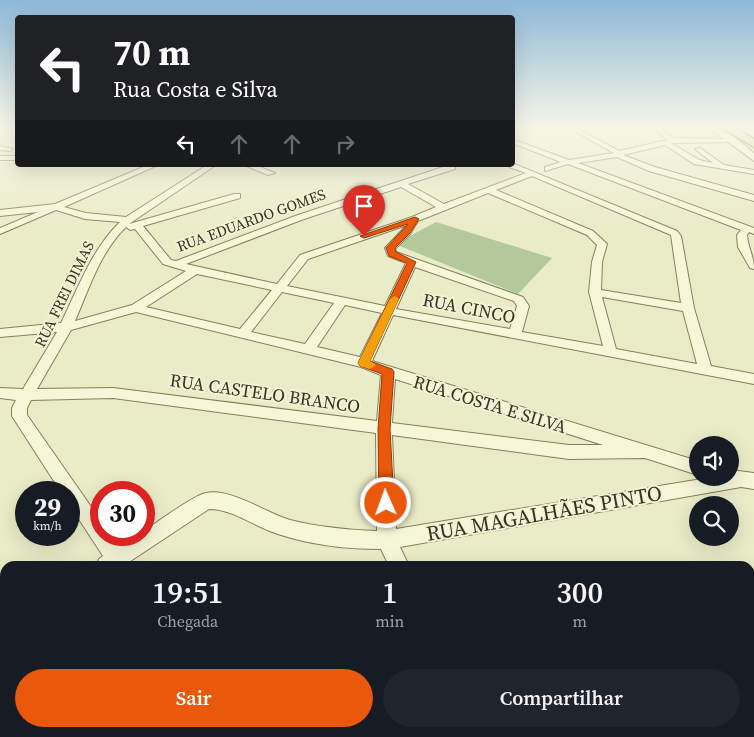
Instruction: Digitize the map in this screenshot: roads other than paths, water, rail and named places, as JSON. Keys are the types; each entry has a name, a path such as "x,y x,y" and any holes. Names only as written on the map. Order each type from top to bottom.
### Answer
{"street":[{"path":"548,169 567,162"},
{"path":"569,162 751,230"},
{"path":"639,162 652,169 754,198"},
{"path":"699,162 754,172"},
{"path":"718,162 726,168"},
{"path":"515,166 669,230 676,236 688,308 706,371"},
{"path":"0,231 149,167"},
{"name":"RUA FREI DIMAS","path":"112,561 20,416 19,408 66,327 96,260 117,229 132,223 209,167"},
{"path":"254,167 271,173"},
{"name":"RUA EDUARDO GOMES","path":"175,265 302,217 452,167"},
{"path":"243,333 304,257 330,246 415,219 442,207 534,174"},
{"path":"402,184 442,207"},
{"path":"490,191 596,236 602,244 597,262 595,292 611,353"},
{"path":"0,213 55,207 93,217 132,223 237,196"},
{"path":"415,219 407,232 390,248 390,251 412,262 519,300 522,306 514,335"},
{"name":"RUA CINCO","path":"132,223 167,262 175,265 341,302 754,379"},
{"path":"751,230 742,235 743,247 754,266"},
{"path":"364,363 412,262"},
{"name":"RUA EDUARDO GOMES","path":"0,333 66,327 136,308 195,270"},
{"path":"595,292 688,308"},
{"path":"309,349 341,302"},
{"name":"RUA COSTA E SILVA","path":"136,308 364,363 689,465"},
{"path":"388,372 384,429 387,540 397,561"},
{"name":"RUA CASTELO BRANCO","path":"0,393 27,395 113,393 569,452 643,452"},
{"path":"564,427 569,452"},
{"name":"RUA MAGALHÃES PINTO","path":"118,561 206,501 217,500 276,525 327,538 387,540 741,479"}]}
